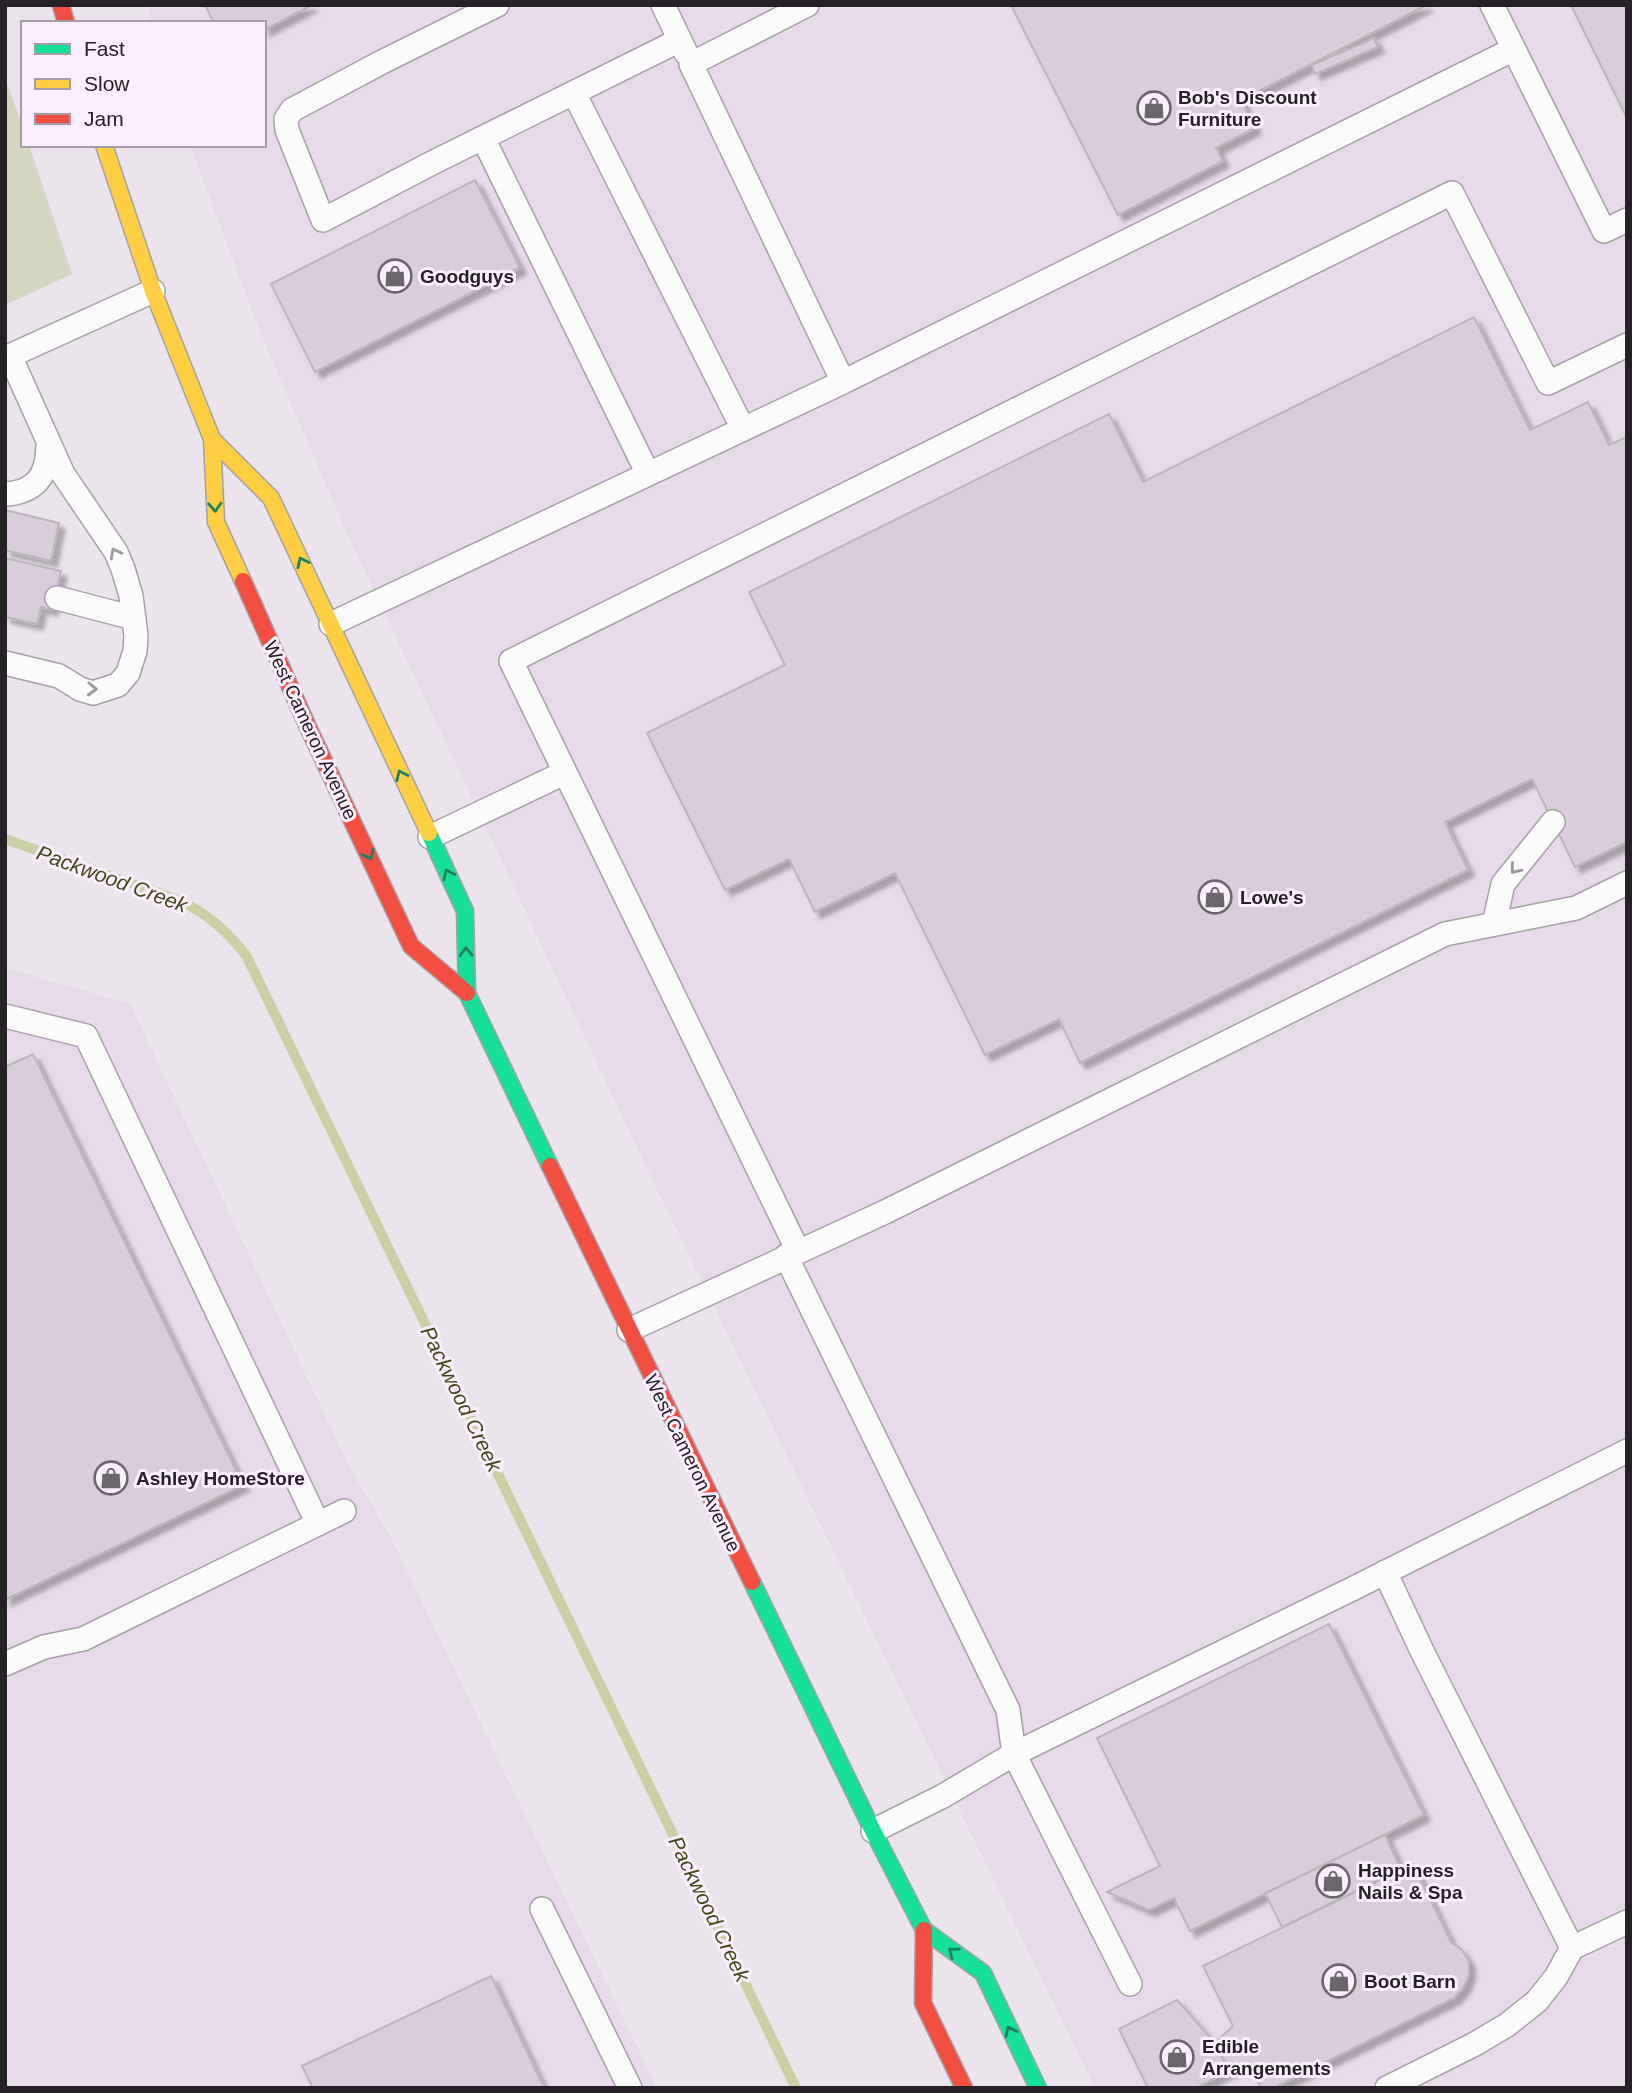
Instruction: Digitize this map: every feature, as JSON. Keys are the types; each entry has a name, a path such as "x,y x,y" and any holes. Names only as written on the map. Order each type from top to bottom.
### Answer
{"street":[{"name":"West Cameron Avenue","path":"105,147 153,291 212,439 216,522 411,946 467,993"},
{"name":"West Cameron Avenue","path":"212,439 271,498 331,624 465,911 467,993 873,1831 924,1930 983,1973 1038,2088"},
{"name":"West Cameron Avenue","path":"924,1930 923,2003 964,2088"}],"lane":[{"path":"497,5 292,110 286,119 287,130 323,220 680,40"},
{"path":"663,5 844,382"},
{"path":"691,64 807,5"},
{"path":"1492,5 1604,231 1627,220"},
{"path":"331,624 844,382 1514,49"},
{"path":"574,93 743,429"},
{"path":"484,138 648,474"},
{"path":"1130,1984 1014,1755 1008,1710 511,661 1452,192 1548,383 1627,345"},
{"path":"5,647 43,659 59,676 80,689 93,692 118,685 128,673 135,651 134,618 123,569 116,552 63,474 7,357 153,291"},
{"path":"5,494 31,488 44,475 48,459 48,441"},
{"path":"57,598 134,618"},
{"path":"5,663 59,676"},
{"path":"430,837 564,773"},
{"path":"1494,924 1503,884 1553,822"},
{"path":"629,1330 885,1212 1445,934 1576,908 1627,883"},
{"path":"5,1016 86,1036 318,1524"},
{"path":"873,1831 943,1796 1014,1755 1627,1451"},
{"path":"5,1664 44,1647 83,1639 344,1511"},
{"path":"1385,1572 1572,1948"},
{"path":"542,1909 630,2088"},
{"path":"1387,2088 1507,2025 1537,2001 1556,1977 1572,1948 1627,1922"}],"shaded area":[{"path":"147,5 1627,5 1627,2088 1095,2088 648,1171 344,527 260,332 191,147 266,147 266,21 151,21"},
{"path":"5,968 130,1004 348,1464 391,1538 657,2088 5,2088"}],"green space":[{"path":"5,77 21,122 21,147 30,147 72,274 5,305"}],"building":[{"path":"205,5 312,5 266,29 266,21 213,21"},
{"name":"Bob's Discount Furniture","path":"1011,5 1427,5 1241,100 1255,128 1216,148 1223,161 1118,215"},
{"path":"1571,5 1627,5 1627,118"},
{"path":"1374,38 1378,47 1315,74 1312,65"},
{"name":"Goodguys","path":"475,180 520,268 315,372 271,284"},
{"path":"1474,317 1530,430 1588,402 1609,445 1627,437 1627,842 1575,867 1532,779 1445,822 1468,870 1080,1063 1059,1019 985,1055 895,873 815,912 789,859 725,890 647,733 785,665 749,592 1109,414 1143,482"},
{"path":"5,510 59,523 51,561 5,550"},
{"path":"5,558 61,571 52,610 41,607 37,624 5,617"},
{"path":"33,1054 243,1485 5,1600 5,1067"},
{"path":"1329,1624 1424,1815 1190,1931 1174,1898 1149,1910 1107,1892 1160,1866 1097,1738"},
{"name":"Happiness Nails & Spa","path":"1385,1835 1401,1869 1282,1927 1265,1893"},
{"name":"Boot Barn","path":"1413,1864 1451,1942 1462,1950 1469,1962 1469,1974 1464,1987 1454,1998 1274,2088 1261,2088 1249,2062 1229,2071 1215,2043 1233,2026 1203,1966"},
{"path":"491,1976 544,2088 313,2088 302,2066"},
{"name":"Edible Arrangements","path":"1177,2000 1215,2043 1229,2071 1196,2088 1148,2088 1119,2029"}],"waterway":[{"name":"Packwood Creek","path":"5,839 181,901 218,925 247,957 796,2088"}],"traffic: fast":[{"path":"429,833 465,911 467,993 550,1166"},
{"path":"752,1582 924,1930 983,1973 1038,2088"}],"traffic: slow":[{"path":"105,147 153,291 212,439 216,522 243,581"},
{"path":"212,439 271,498 429,833"}],"traffic: jam":[{"path":"61,5 65,21"},
{"path":"243,581 411,946 467,993"},
{"path":"550,1166 752,1582"},
{"path":"924,1930 923,2003 964,2088"}],"place":[{"name":"Bob's Discount Furniture","path":"1154,108"},
{"name":"Goodguys","path":"395,276"},
{"name":"Lowe's","path":"1215,897"},
{"name":"Ashley HomeStore","path":"111,1478"},
{"name":"Happiness Nails & Spa","path":"1333,1881"},
{"name":"Boot Barn","path":"1339,1981"},
{"name":"Edible Arrangements","path":"1177,2057"}]}
